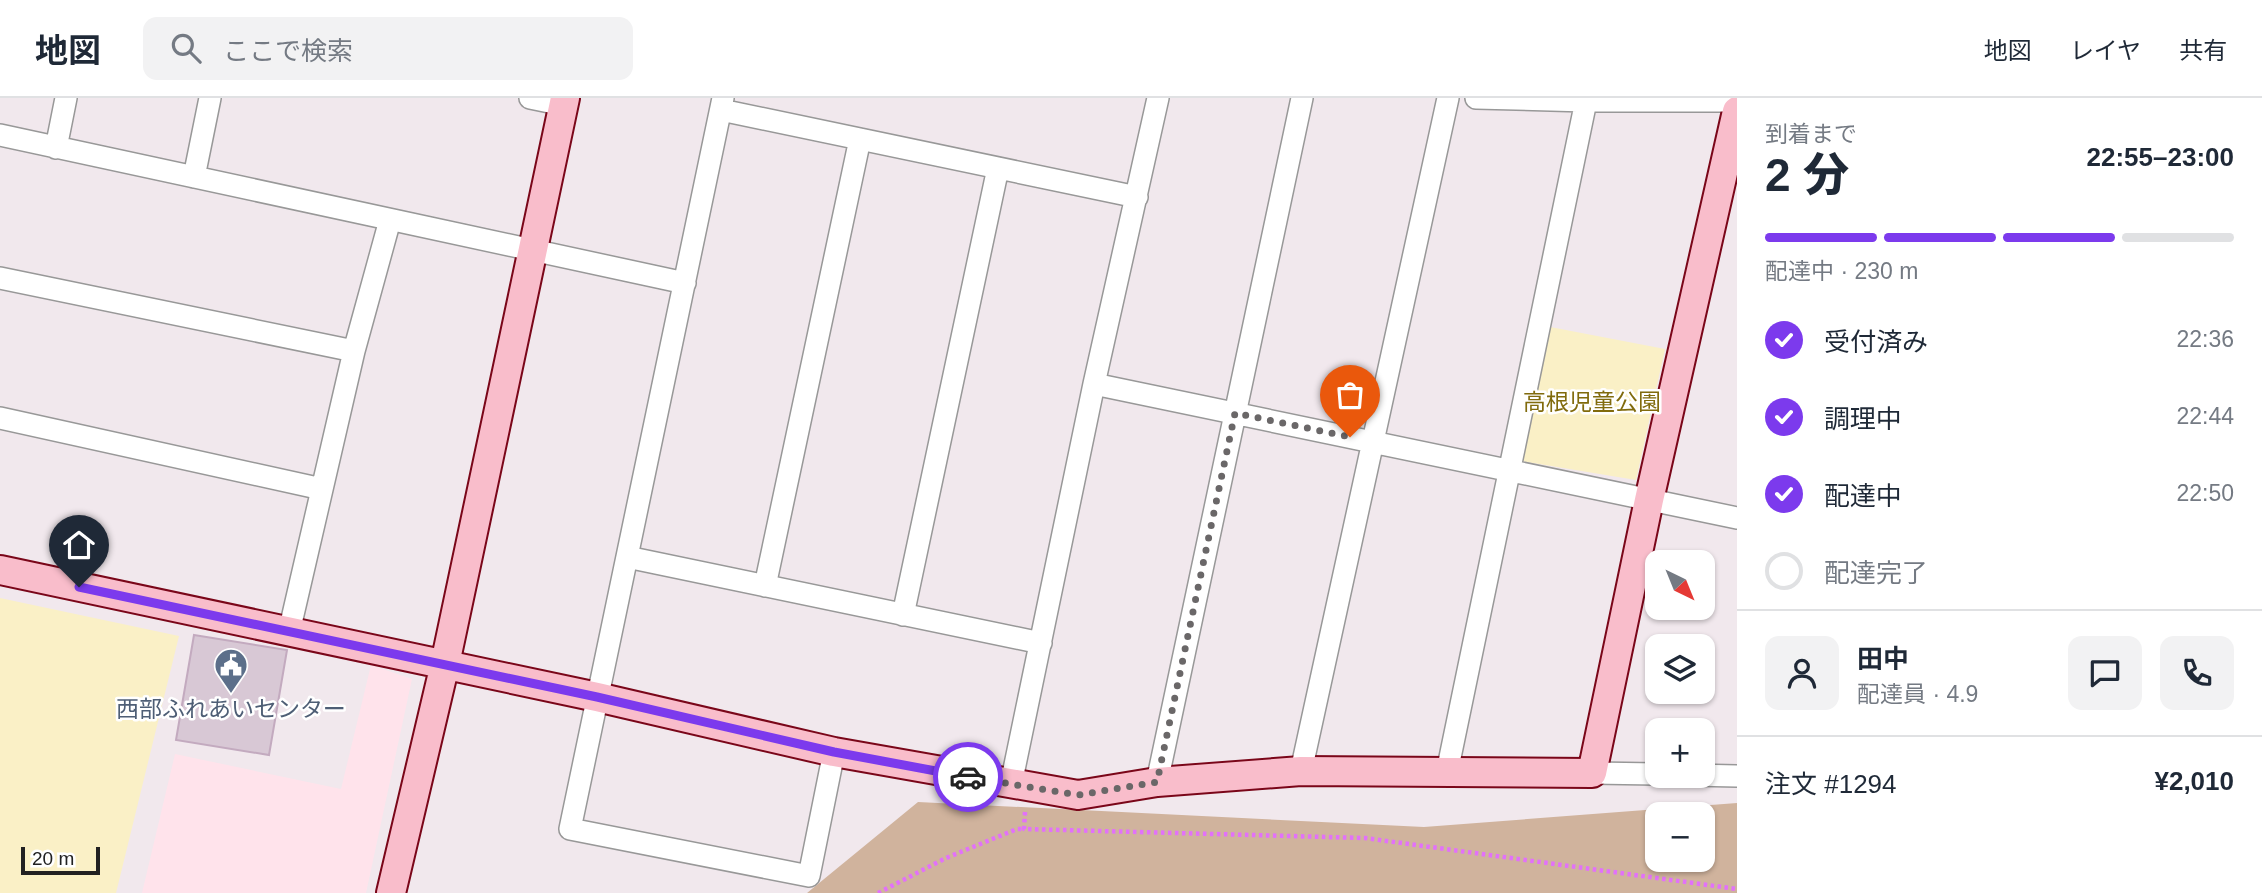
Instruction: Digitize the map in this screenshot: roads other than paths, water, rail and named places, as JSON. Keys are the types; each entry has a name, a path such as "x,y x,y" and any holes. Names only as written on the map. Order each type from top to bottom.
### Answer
{"street":[{"path":"56,148 66,98"},
{"path":"194,177 210,98"},
{"path":"391,893 444,664 564,102 530,98"},
{"path":"1019,785 1041,643 1094,384 1158,98"},
{"path":"1157,782 1302,98"},
{"path":"1301,771 1448,98"},
{"path":"1476,98 1737,101"},
{"path":"1447,772 1586,101"},
{"path":"834,752 809,876 570,829 722,104 860,139 1137,197"},
{"path":"1592,773 1737,111"},
{"path":"0,135 685,283"},
{"path":"765,586 860,139"},
{"path":"903,615 998,168"},
{"path":"289,632 354,351 390,219"},
{"path":"0,278 354,351"},
{"path":"1094,384 1737,518"},
{"path":"0,418 322,489"},
{"path":"626,557 1041,643"},
{"path":"0,570 597,697 834,752 1078,795 1157,782 1301,771 1645,775"},
{"path":"1715,776 1737,776"}],"place":[{"name":"西部ふれあいセンター","path":"231,695"}],"park label":[{"name":"高根児童公園","path":"1592,402"}]}
